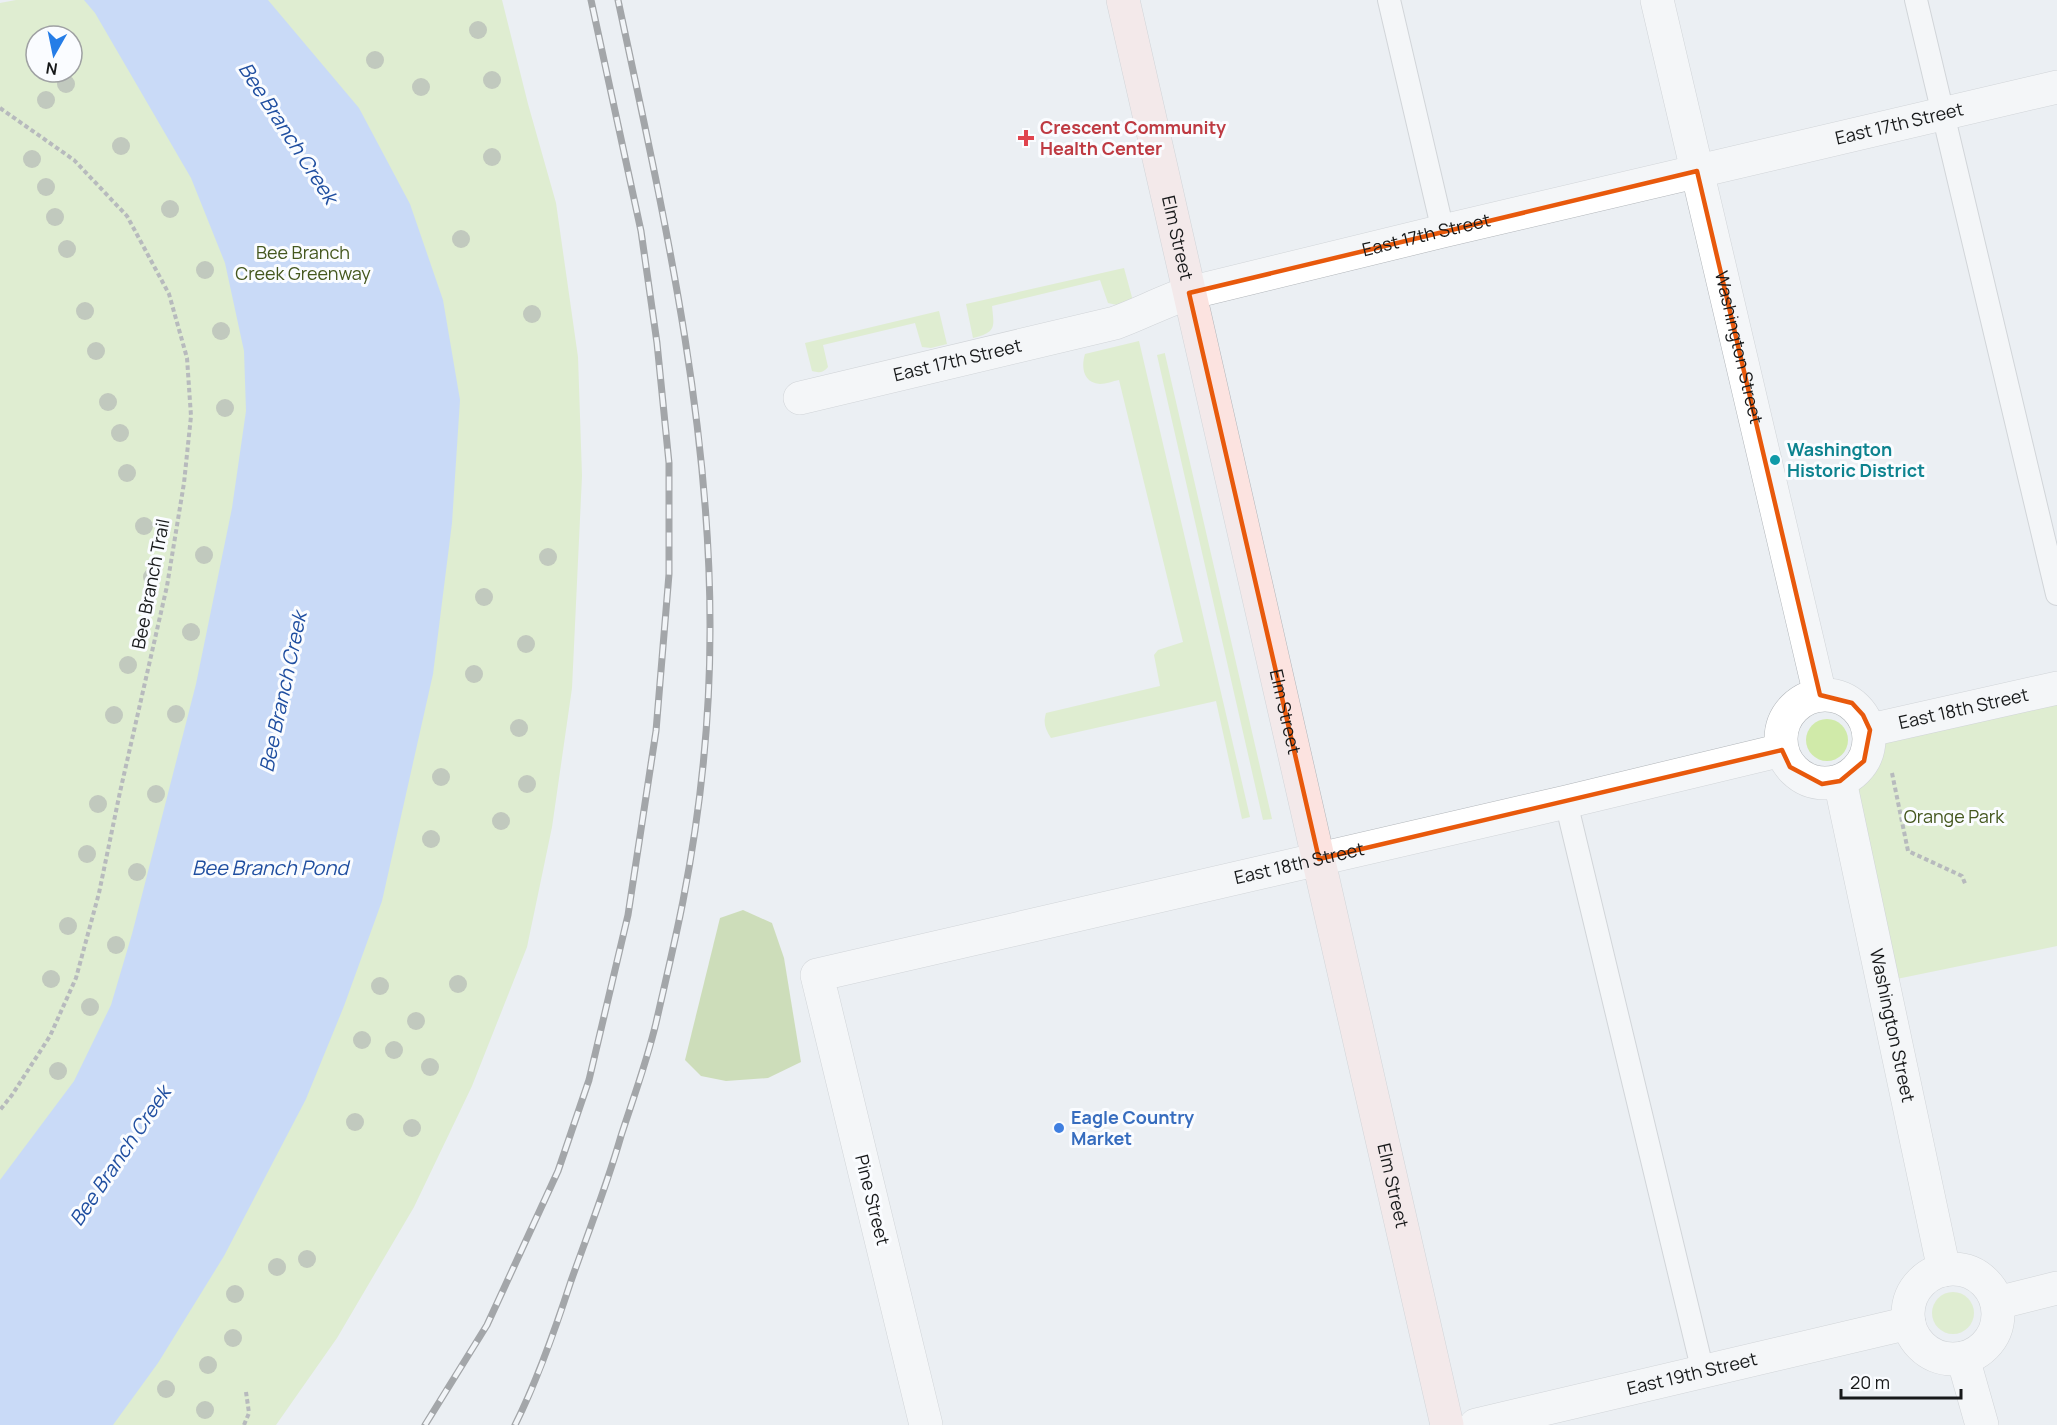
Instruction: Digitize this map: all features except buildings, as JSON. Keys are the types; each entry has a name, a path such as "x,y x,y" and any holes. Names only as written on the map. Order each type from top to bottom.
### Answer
{"main road":[{"name":"Elm Street","path":"1123,0 1448,1425"}],"street":[{"name":"Washington Street","path":"1657,0 1820,695"},
{"name":"East 17th Street","path":"800,398 1115,323 1162,302 1190,293 1443,231 2057,87"},
{"name":"East 18th Street","path":"1870,730 2057,688"},
{"path":"1820,695 1837,696 1852,703 1863,715 1870,730 1869,746 1864,761 1854,774 1840,781 1822,784 1804,778 1790,767 1782,750 1781,732 1788,714 1802,701 1820,695"},
{"name":"East 18th Street","path":"817,975 1782,750"},
{"name":"Washington Street","path":"1840,781 1944,1270"},
{"name":"Pine Street","path":"817,975 926,1425"},
{"path":"1944,1270 1966,1271 1976,1276 1986,1283 1997,1303 1998,1317 1995,1330 1988,1343 1977,1352 1964,1358 1949,1359 1935,1355 1923,1347 1914,1336 1909,1323 1908,1309 1912,1295 1930,1275 1944,1270"},
{"path":"1997,1303 2057,1288"},
{"name":"East 19th Street","path":"1476,1425 1909,1323"},
{"path":"1964,1358 1982,1425"}],"lane":[{"path":"1389,0 1443,231"},
{"path":"1916,0 2057,594"},
{"path":"1566,802 1703,1372"}],"path":[{"name":"Bee Branch Trail","path":"0,108 74,160 127,216 170,294 187,358 191,416 184,483 167,586 99,893 79,968 50,1036 0,1110"},
{"path":"1892,773 1908,851 1962,876 1966,886"},
{"path":"244,1425 249,1413 246,1392"}],"highlighted area":[{"path":"1697,171 1820,695 1852,703 1863,715 1870,730 1864,761 1840,781 1822,784 1790,767 1782,750 1319,859 1189,293"}],"green space":[{"name":"Bee Branch Creek Greenway","path":"16,0 502,0 556,203 578,357 582,476 572,688 552,827 527,947 472,1086 414,1207 337,1338 276,1425 0,1425 0,3"},
{"path":"1124,268 1133,301 1117,305 1108,303 1100,280 992,306 992,328 973,338 966,304"},
{"path":"939,311 947,344 931,348 922,347 915,323 823,345 828,367 821,372 812,371 805,343"},
{"path":"1139,341 1250,817 1242,819 1216,701 1051,738 1045,726 1046,713 1160,686 1154,655 1158,650 1183,642 1119,380 1102,384 1094,383 1085,374 1083,364 1085,354"},
{"path":"1165,353 1272,819 1263,820 1157,355"},
{"name":"Orange Park","path":"2057,688 2057,946 1882,982 1854,773 1866,753 1870,730"},
{"path":"1827,719 1835,720 1842,725 1847,732 1847,748 1842,755 1835,760 1827,761 1819,760 1812,755 1807,748 1806,740 1807,732 1812,725 1819,720"},
{"path":"743,910 772,923 784,958 801,1062 768,1078 726,1081 701,1076 685,1060 720,918"},
{"path":"1953,1292 1961,1293 1968,1298 1973,1305 1973,1321 1968,1328 1961,1333 1953,1334 1945,1333 1938,1328 1933,1321 1932,1313 1933,1305 1938,1298 1945,1293"}],"water":[{"name":"Bee Branch Pond","path":"84,0 268,0 359,108 410,204 443,300 460,400 452,523 433,674 382,901 344,1006 306,1099 224,1256 158,1363 113,1425 0,1425 0,1180 74,1081 111,1005 132,934 196,684 232,508 246,411 244,351 225,263 191,178 95,13"}],"railway":[{"path":"425,1425 487,1325 558,1171 589,1080 628,915 656,731 669,574 669,463 657,343 641,231 591,0"},
{"path":"515,1425 552,1336 610,1173 644,1066 677,932 689,868 706,733 710,665 708,551 693,392 667,234 618,0"}],"place":[{"name":"Crescent Community Health Center","path":"1026,138"},
{"name":"Washington Historic District","path":"1775,460"},
{"name":"Eagle Country Market","path":"1059,1128"}],"water label":[{"name":"Bee Branch Creek","path":"288,133"},
{"name":"Bee Branch Creek","path":"283,692"},
{"name":"Bee Branch Creek","path":"120,1156"}]}
